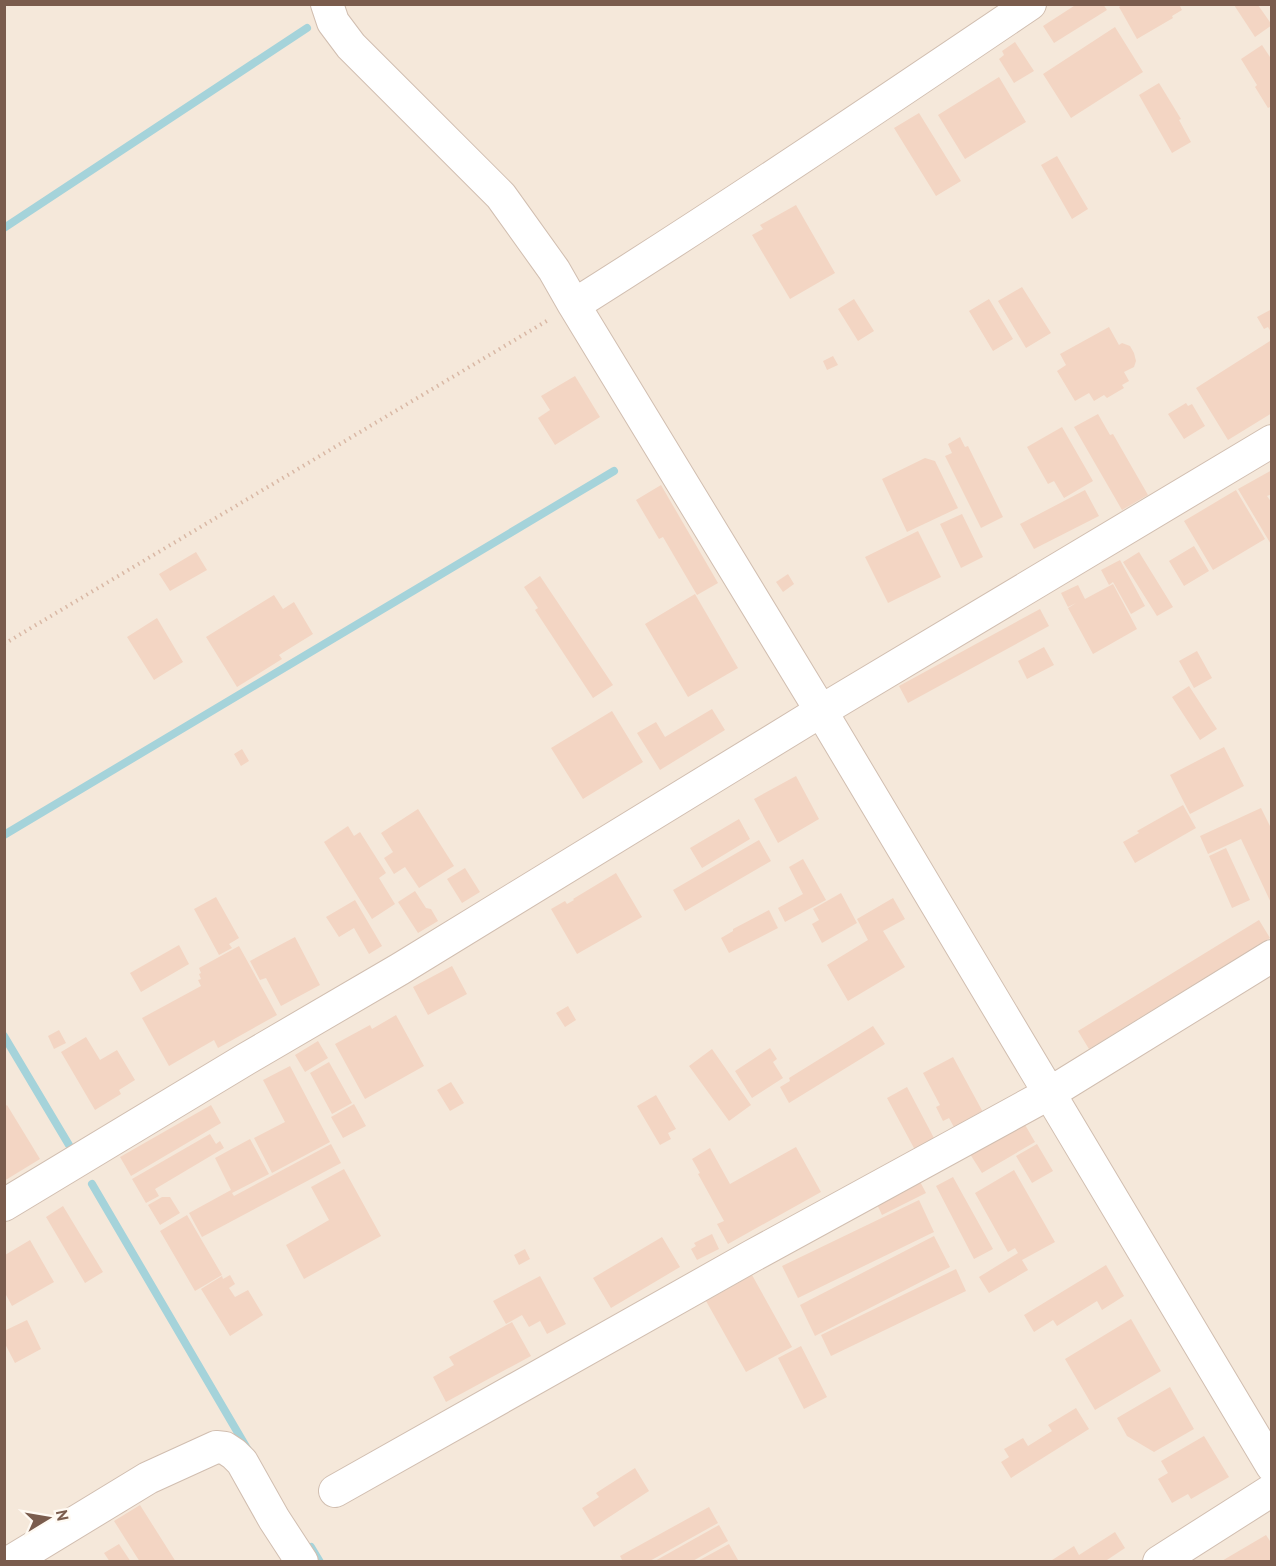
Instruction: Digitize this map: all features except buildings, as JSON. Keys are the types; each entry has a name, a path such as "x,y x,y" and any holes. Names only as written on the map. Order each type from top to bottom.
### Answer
{"street":[{"path":"327,4 333,22 351,46 501,196 554,270 821,711 1272,1466"},
{"path":"574,305 855,123 1030,4"},
{"path":"4,1205 400,969 821,711 1272,441"},
{"path":"335,1491 752,1256 1050,1093 1272,956"},
{"path":"10,1562 148,1478 216,1447 225,1448 242,1462 274,1519 302,1562"},
{"path":"1159,1562 1272,1490"}],"path":[{"path":"4,644 574,305"}],"shaded area":[{"path":"5,5 1271,5 1271,1561 5,1561"}],"waterway":[{"path":"4,228 307,28"},
{"path":"4,835 614,471"},
{"path":"4,1036 69,1145"},
{"path":"92,1184 248,1450"},
{"path":"311,1547 320,1562"}]}
